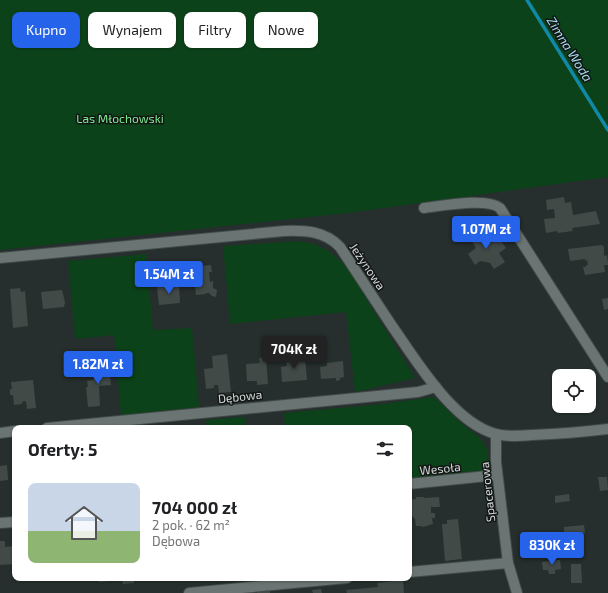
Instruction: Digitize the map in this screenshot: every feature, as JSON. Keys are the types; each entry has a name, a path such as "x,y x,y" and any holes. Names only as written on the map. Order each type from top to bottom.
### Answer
{"street":[{"path":"424,208 486,202 496,204 608,377"},
{"name":"Jeżynowa","path":"0,258 284,231 318,233 331,239 340,247 422,369 436,387 470,421 482,429 496,434 512,436 544,435 608,429"},
{"name":"Dębowa","path":"78,425 418,392 436,387"},
{"path":"0,432 12,431"},
{"name":"Spacerowa","path":"496,434 497,475 508,563 517,593"},
{"name":"Wesoła","path":"412,484 497,475"},
{"path":"0,523 12,522"},
{"path":"412,572 508,563"},
{"path":"189,593 315,581"}],"green space":[{"name":"Las Młochowski","path":"0,0 608,0 608,177 348,213 0,250"},
{"path":"300,241 315,244 329,251 346,266 415,378 355,392 346,312 230,324 223,246"},
{"path":"146,254 153,330 192,328 199,407 121,415 114,335 75,339 68,261"},
{"path":"432,397 435,398 461,423 479,437 487,450 490,472 412,479 412,425 285,425 284,413 384,404"},
{"path":"245,417 246,425 207,425 206,420"}],"building":[{"path":"564,197 565,203 571,202 573,215 596,211 600,224 572,228 573,231 546,233 544,219 555,218 554,209 547,210 546,200"},
{"path":"477,227 486,242 492,243 499,238 506,248 499,253 505,262 494,269 490,263 480,261 475,265 468,254 476,248 467,233"},
{"path":"602,245 604,247 604,256 607,255 608,263 608,265 604,265 605,272 585,275 583,267 588,265 587,260 570,261 568,249"},
{"path":"211,265 212,272 209,272 210,282 213,281 213,288 217,290 216,297 209,293 196,295 193,267"},
{"path":"179,285 180,303 159,305 157,287"},
{"path":"20,288 21,292 25,291 28,326 13,328 10,289"},
{"path":"62,290 65,302 64,307 43,309 41,292"},
{"path":"608,298 608,309 604,310 602,299"},
{"path":"227,354 231,392 219,393 218,385 214,385 214,388 206,389 204,369 213,368 212,356"},
{"path":"305,357 307,380 282,382 281,367 287,366 286,359"},
{"path":"259,358 266,358 268,384 257,385 257,381 247,381 246,364 260,363"},
{"path":"343,361 344,377 336,381 336,378 321,379 320,367 327,366 327,363"},
{"path":"109,365 111,385 99,386 100,406 88,407 86,387 88,387 87,381 93,380 96,377 95,366"},
{"path":"33,380 36,408 27,409 26,401 22,402 22,404 14,405 13,395 10,395 10,389 12,389 11,382"},
{"path":"7,465 8,480 0,481 0,466"},
{"path":"598,477 607,477 608,490 600,491"},
{"path":"569,494 570,501 555,503 555,496"},
{"path":"416,497 439,497 440,507 431,507 431,513 435,513 435,518 432,518 433,524 423,527 416,526 415,519 412,516 412,500 416,499"},
{"path":"458,519 462,559 445,561 442,524 447,524 447,520"},
{"path":"584,525 585,533 581,533 581,540 562,541 564,527"},
{"path":"0,541 5,541 5,547 12,546 12,564 0,565"},
{"path":"560,560 561,569 555,570 555,574 549,574 548,570 543,570 542,562"},
{"path":"571,564 581,564 582,583 571,583"},
{"path":"122,581 134,581 134,583 123,584"},
{"path":"403,581 404,593 347,593 346,590 378,587 377,583"},
{"path":"270,589 270,593 257,593 257,590"},
{"path":"321,589 322,593 313,593 312,590"}],"waterway":[{"name":"Zimna Woda","path":"527,0 608,130"}]}
